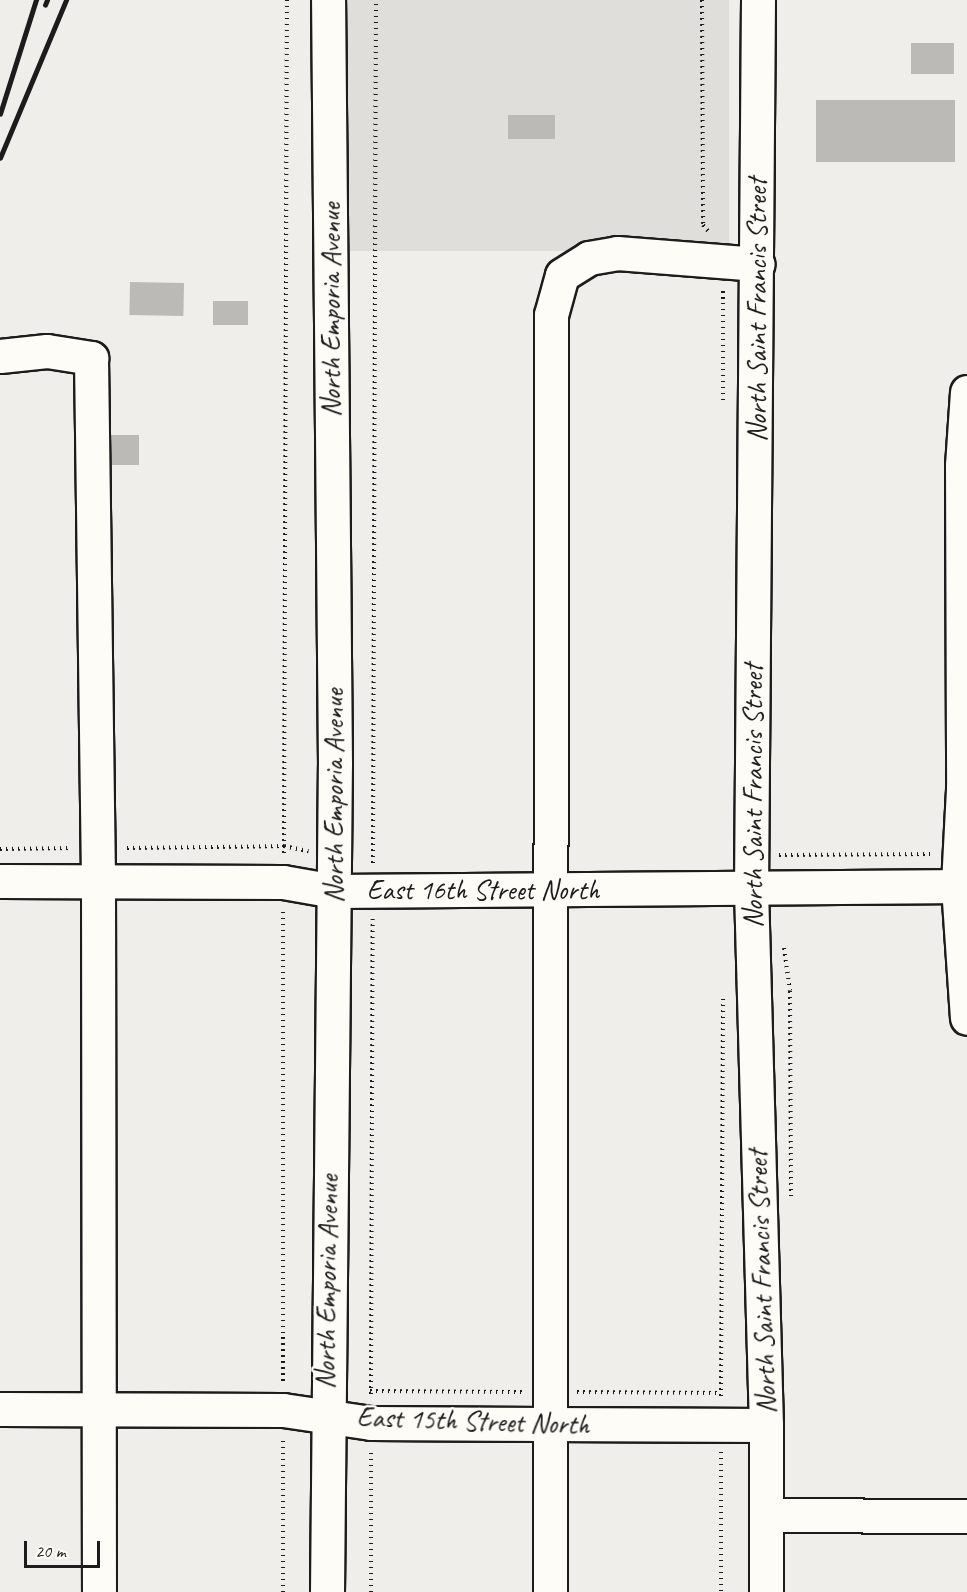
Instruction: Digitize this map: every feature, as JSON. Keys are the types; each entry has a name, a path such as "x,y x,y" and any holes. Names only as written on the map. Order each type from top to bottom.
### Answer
{"street":[{"name":"North Emporia Avenue","path":"327,1592 325,1413 334,891 328,0"},
{"name":"North Saint Francis Street","path":"758,0 758,264 766,856 766,1592"},
{"path":"550,1592 548,890 551,315 562,275 589,258 617,253 722,264 758,264"},
{"path":"0,356 47,351 91,358 98,848 99,1592"},
{"path":"967,392 962,465 960,853 967,1018"},
{"name":"East 16th Street North","path":"0,881 283,882 334,891 377,871 548,890 963,886"},
{"name":"East 15th Street North","path":"0,1409 283,1410 325,1413 371,1423 766,1425"},
{"path":"766,1515 967,1516"}],"path":[{"path":"283,1592 287,0"},
{"path":"371,1592 377,871 376,0"},
{"path":"702,0 703,225 722,249 723,405"},
{"path":"766,856 782,844"},
{"path":"0,849 284,846 334,856 377,871"},
{"path":"766,856 960,853"},
{"path":"766,856 766,889"},
{"path":"782,935 790,991 791,1204"},
{"path":"721,1592 723,996"}],"shaded area":[{"path":"347,0 729,0 729,251 347,251"}],"building":[{"path":"911,43 954,43 954,74 911,74"},
{"path":"816,100 955,100 955,162 816,162"},
{"path":"508,115 555,115 555,139 508,139"},
{"path":"130,282 184,283 183,316 129,315"},
{"path":"213,301 248,301 248,325 213,325"},
{"path":"107,435 139,435 139,465 107,465"}],"railway":[{"path":"0,114 36,0"},
{"path":"45,5 47,0"},
{"path":"0,158 66,0"}]}
